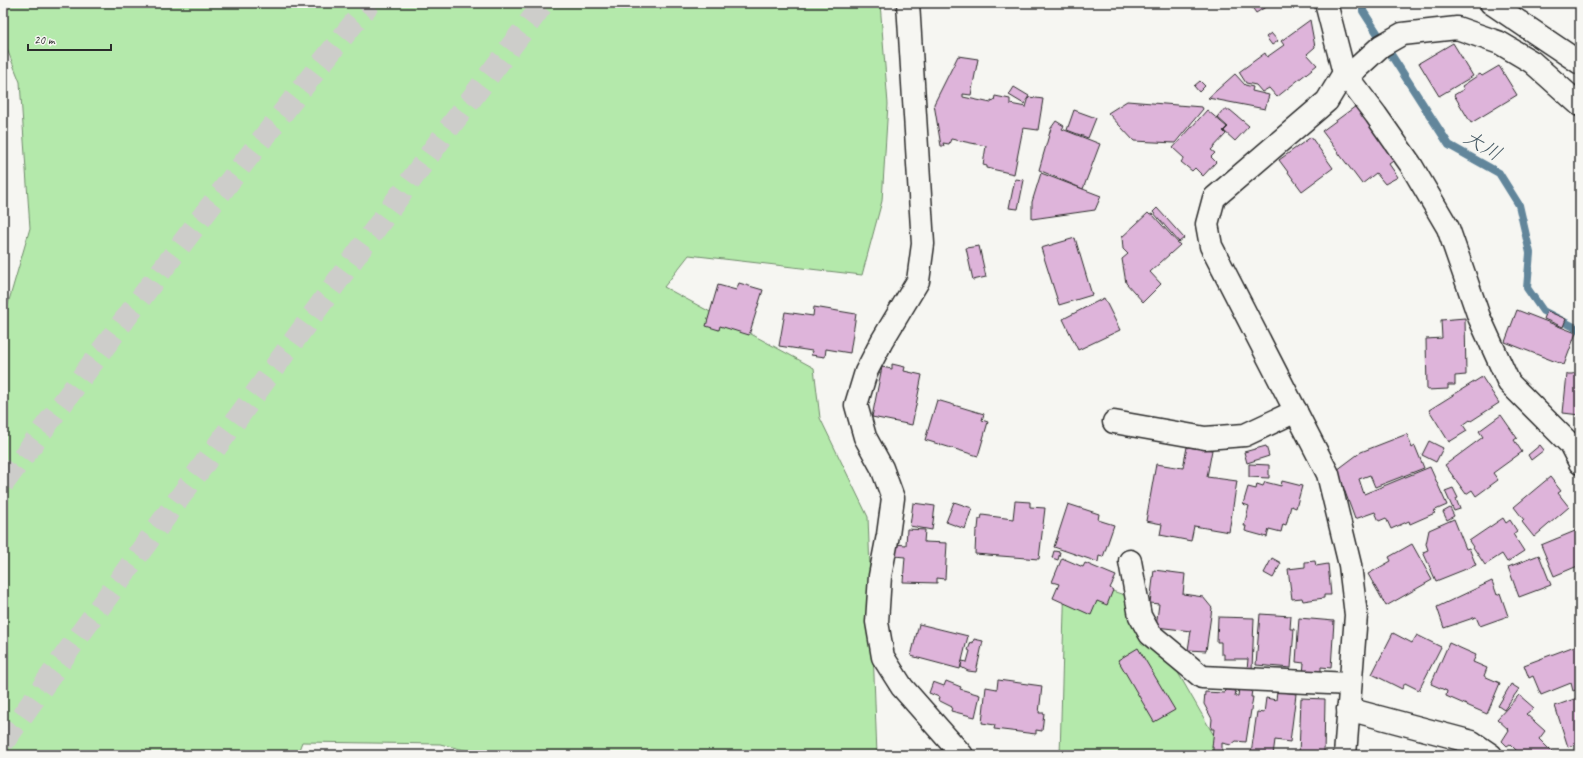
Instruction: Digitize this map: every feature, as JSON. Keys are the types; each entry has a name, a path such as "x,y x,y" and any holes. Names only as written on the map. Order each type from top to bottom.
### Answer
{"street":[{"path":"908,3 923,244 918,281 882,341 866,372 856,405 865,438 882,468 893,498 880,576 878,622 883,657 902,686 962,755"},
{"path":"1326,3 1344,73 1411,165 1448,228 1479,317 1509,382 1570,444 1580,462"},
{"path":"1491,3 1580,63"},
{"path":"1345,755 1356,615 1350,565 1328,474 1211,246 1207,224 1214,198 1327,101 1344,73 1357,68 1381,46 1402,34 1457,28 1500,43 1532,62 1580,105"},
{"path":"1114,422 1205,438 1245,435 1296,411"},
{"path":"1130,561 1140,616 1150,634 1202,677 1350,684"},
{"path":"1348,709 1472,742 1491,755"}],"green space":[{"path":"3,3 880,3 888,104 882,201 862,275 689,255 664,287 814,368 820,418 868,517 877,755 485,755 440,744 302,742 297,755 3,755 3,321 30,228 20,82 3,39"},
{"path":"1065,575 1136,599 1225,755 1060,755"}],"building":[{"path":"1249,3 1272,3 1256,13"},
{"path":"1310,20 1315,47 1307,54 1317,65 1277,97 1269,88 1262,92 1256,85 1246,83 1239,72 1265,53 1267,57 1284,45 1281,41"},
{"path":"1271,33 1278,41 1272,45 1266,37"},
{"path":"1453,43 1473,76 1439,96 1419,63"},
{"path":"958,56 978,59 971,95 963,94 963,97 991,103 991,100 994,101 995,96 1010,99 1010,104 1026,107 1029,97 1043,99 1038,130 1023,128 1014,174 987,168 987,166 983,165 986,146 951,139 949,144 943,143 944,146 941,146 934,104"},
{"path":"1499,66 1517,95 1471,123 1454,95 1464,89 1462,86 1480,74 1482,76"},
{"path":"1235,74 1245,85 1253,87 1252,91 1269,95 1265,109 1208,98"},
{"path":"1200,81 1205,86 1199,92 1194,86"},
{"path":"1014,87 1029,96 1024,104 1009,95"},
{"path":"1127,101 1202,107 1203,109 1175,143 1134,141 1108,113"},
{"path":"1356,106 1396,159 1389,164 1398,177 1385,184 1376,173 1362,184 1322,131"},
{"path":"1074,110 1096,118 1088,138 1067,130"},
{"path":"1207,110 1227,127 1223,131 1226,134 1211,150 1215,153 1211,157 1216,162 1203,176 1195,168 1192,171 1181,162 1184,158 1173,148"},
{"path":"1223,110 1230,110 1249,126 1235,141 1224,131 1228,127 1217,117"},
{"path":"1056,121 1064,126 1062,129 1100,144 1083,189 1039,170 1051,128"},
{"path":"1311,137 1333,168 1302,191 1279,160"},
{"path":"1041,173 1101,196 1095,210 1032,219 1032,202"},
{"path":"1015,179 1024,180 1018,209 1009,208"},
{"path":"1157,208 1184,238 1179,242 1153,212"},
{"path":"1148,213 1150,215 1152,214 1180,245 1150,272 1161,284 1143,302 1126,283 1122,259 1128,254 1123,249 1122,237"},
{"path":"1075,238 1092,295 1059,305 1041,248"},
{"path":"979,246 986,277 973,280 966,248"},
{"path":"739,283 763,290 749,335 720,326 719,330 706,326 718,285 736,290"},
{"path":"1104,298 1120,330 1078,350 1063,319"},
{"path":"814,307 856,314 850,353 826,349 825,357 811,355 812,351 779,346 785,312 813,316"},
{"path":"1517,310 1576,333 1564,365 1505,342"},
{"path":"1547,311 1566,319 1563,327 1544,319"},
{"path":"1465,318 1466,375 1455,376 1455,385 1448,385 1448,389 1427,390 1426,339 1442,338 1441,320"},
{"path":"892,364 905,367 904,371 922,375 912,425 872,417 882,367 892,369"},
{"path":"1580,372 1580,415 1563,413 1567,374"},
{"path":"1482,377 1499,403 1463,425 1467,431 1449,442 1429,410"},
{"path":"937,400 984,414 982,420 988,422 978,456 925,440"},
{"path":"1501,415 1517,438 1514,440 1522,452 1493,473 1498,480 1476,496 1472,490 1466,494 1445,465 1483,437 1479,431"},
{"path":"1407,434 1412,448 1415,446 1424,468 1375,487 1370,475 1359,479 1364,494 1430,467 1447,505 1433,511 1435,513 1410,524 1409,521 1391,529 1386,518 1379,521 1375,512 1355,519 1337,470 1361,452"},
{"path":"1429,441 1443,448 1436,462 1422,455"},
{"path":"1540,445 1544,450 1531,460 1528,455"},
{"path":"1266,446 1269,456 1247,463 1244,452"},
{"path":"1187,447 1212,450 1207,477 1237,481 1229,532 1194,526 1191,541 1160,535 1162,524 1146,521 1156,464 1183,468"},
{"path":"1249,464 1269,465 1269,478 1249,477"},
{"path":"1550,477 1561,491 1558,493 1569,507 1534,537 1522,522 1524,520 1514,507"},
{"path":"1282,481 1302,486 1296,508 1291,506 1286,525 1283,524 1281,532 1269,529 1267,537 1245,531 1246,526 1244,526 1249,506 1243,504 1248,487 1256,489 1257,484 1263,486 1265,482 1281,486"},
{"path":"1453,488 1458,498 1456,499 1460,509 1454,511 1445,491"},
{"path":"1015,501 1030,502 1030,507 1045,508 1039,559 975,554 976,530 978,529 979,519 981,519 982,515 1013,519"},
{"path":"954,502 972,508 965,529 946,522"},
{"path":"913,503 935,506 932,530 910,526"},
{"path":"1068,504 1099,514 1098,520 1114,525 1103,557 1099,556 1098,562 1054,547"},
{"path":"1450,508 1454,516 1447,520 1443,512"},
{"path":"1503,518 1506,523 1510,520 1517,531 1513,534 1524,551 1507,562 1502,554 1485,565 1469,541"},
{"path":"1454,519 1466,549 1469,548 1476,565 1436,581 1423,552 1428,550 1426,544 1429,530"},
{"path":"907,529 925,530 924,542 947,543 945,579 937,578 937,583 903,582 905,557 894,556 895,544 906,545"},
{"path":"1580,529 1580,565 1554,576 1541,545"},
{"path":"1412,544 1432,580 1386,606 1368,574 1391,561 1389,557"},
{"path":"1054,551 1060,552 1058,560 1052,558"},
{"path":"1539,555 1551,585 1519,597 1508,567"},
{"path":"1062,558 1083,567 1085,563 1116,576 1110,588 1113,590 1107,605 1097,601 1091,615 1053,598 1059,584 1052,582"},
{"path":"1272,558 1281,563 1273,578 1264,573"},
{"path":"1315,561 1316,566 1328,564 1331,595 1324,595 1324,598 1303,601 1302,598 1292,599 1288,569 1305,567 1305,562"},
{"path":"1154,570 1185,574 1183,594 1203,597 1212,608 1206,651 1188,650 1191,631 1156,627 1159,604 1150,603"},
{"path":"1492,581 1497,595 1500,593 1508,616 1480,626 1476,617 1444,628 1437,607"},
{"path":"1260,614 1291,616 1290,629 1294,629 1291,668 1256,665"},
{"path":"1218,617 1254,618 1252,670 1247,670 1248,659 1224,659 1224,654 1221,654 1221,642 1217,642"},
{"path":"1299,618 1334,621 1331,668 1321,667 1321,675 1303,674 1304,663 1296,662"},
{"path":"919,624 968,636 960,669 911,656"},
{"path":"1393,633 1412,643 1417,635 1441,647 1419,690 1405,683 1402,689 1372,674"},
{"path":"974,639 983,641 976,672 968,671 961,667 962,661 967,662 970,651 968,650"},
{"path":"1449,643 1476,655 1473,662 1487,668 1484,676 1500,683 1487,714 1446,696 1447,691 1431,684"},
{"path":"1580,644 1580,688 1573,691 1571,683 1541,695 1533,676 1529,678 1524,665"},
{"path":"1138,648 1175,710 1154,722 1118,660"},
{"path":"998,680 1042,686 1039,713 1044,713 1042,731 1036,730 1036,734 994,729 995,725 982,723 986,687 997,689"},
{"path":"946,681 961,687 960,689 980,695 975,717 951,711 952,707 938,700 939,697 929,693 933,682 944,686"},
{"path":"1511,684 1519,689 1504,710 1498,706"},
{"path":"1239,689 1252,690 1251,697 1253,697 1246,742 1236,741 1231,745 1222,743 1222,755 1213,754 1212,747 1214,729 1211,729 1212,719 1204,704 1205,692 1224,693 1225,690 1236,691 1235,696 1238,696"},
{"path":"1277,691 1296,694 1290,742 1275,740 1273,755 1251,753 1257,712 1264,713 1266,698 1276,700"},
{"path":"1519,695 1534,708 1526,714 1545,731 1539,739 1552,752 1550,755 1521,755 1510,744 1507,746 1502,741 1509,730 1497,719"},
{"path":"1580,697 1580,743 1568,747 1555,706"},
{"path":"1301,698 1325,699 1324,755 1299,755"}],"waterway":[{"name":"大川","path":"1363,3 1363,11 1449,145 1499,173 1519,205 1530,253 1527,288 1543,311 1580,330"}],"tunnel":[{"path":"3,484 184,242 370,3"},
{"path":"3,743 78,637 446,132 544,3"}]}
